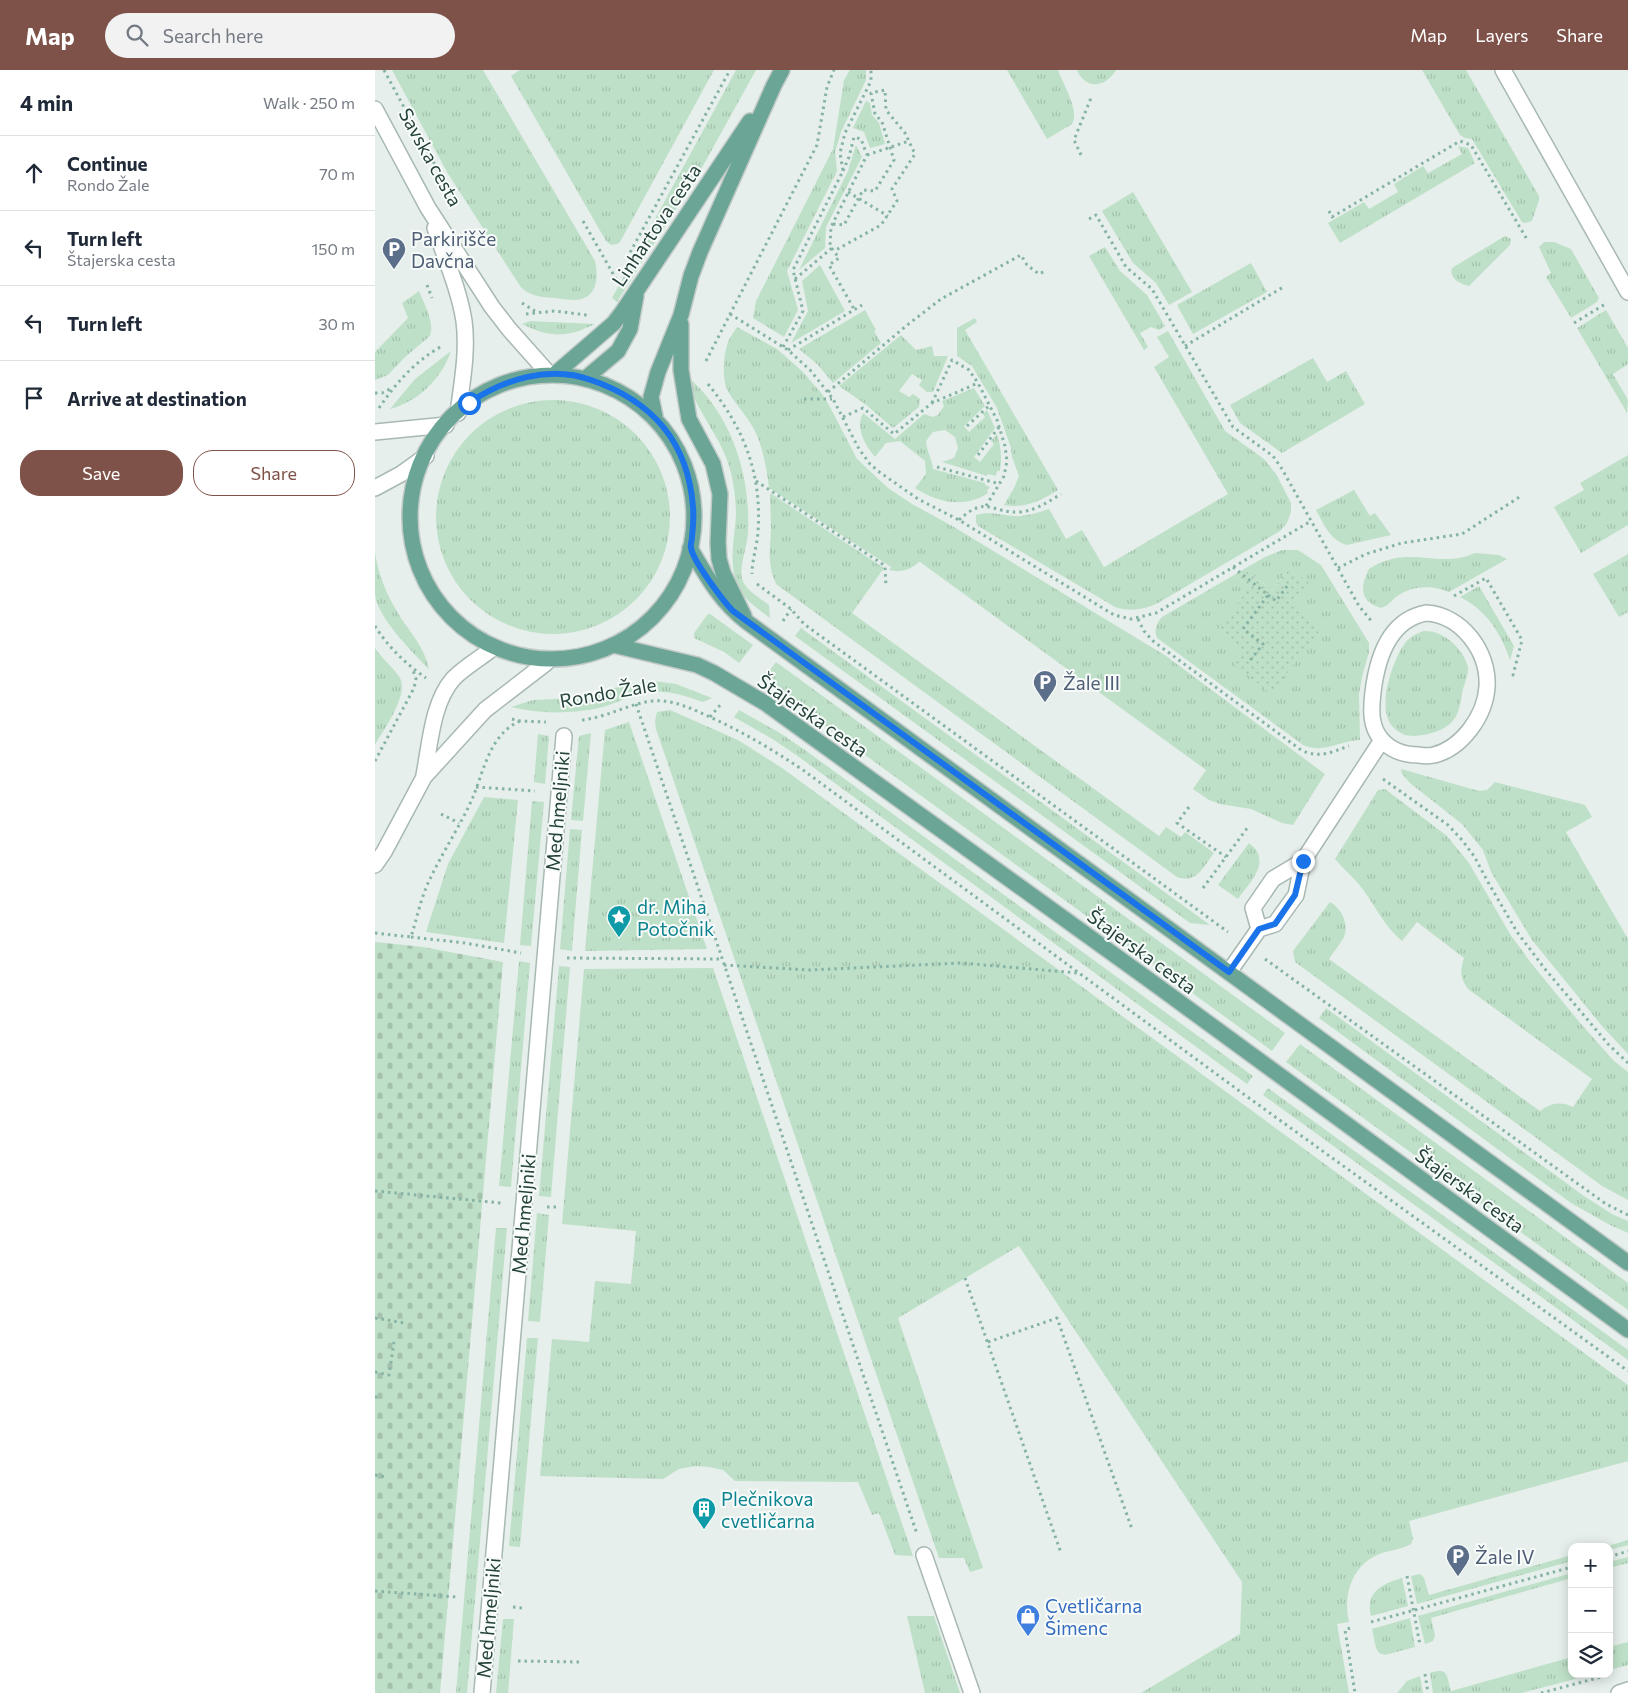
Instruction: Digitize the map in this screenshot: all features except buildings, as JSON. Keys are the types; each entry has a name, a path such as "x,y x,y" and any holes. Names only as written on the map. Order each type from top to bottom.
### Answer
{"main road":[{"name":"Linhartova cesta","path":"552,374 613,323 638,290 782,70"},
{"name":"Linhartova cesta","path":"655,416 651,397 658,372 681,315 691,276 703,244 774,84"},
{"path":"586,378 618,351 630,329 638,290"},
{"path":"681,315 681,370 689,419 713,464 720,494 719,559 723,574 747,622"},
{"path":"552,374 573,374 586,378 619,391 631,398 655,416 676,443 687,474 694,518 690,548 675,585 661,605 643,624 613,645 577,657 546,663 520,658 493,648 480,641 454,620 430,588 419,564 412,539 411,525 414,495 426,456 446,425 481,395 519,379 552,374"},
{"name":"Štajerska cesta","path":"690,548 725,603 747,622 1628,1262"},
{"name":"Štajerska cesta","path":"613,645 697,665 765,703 1152,982 1628,1330"}],"street":[{"path":"1503,70 1628,292"},
{"name":"Savska cesta","path":"375,109 428,208 501,320 552,374"},
{"name":"Savska cesta","path":"428,208 461,306 464,321 463,371 458,413"},
{"path":"375,432 446,425"},
{"path":"375,488 426,456"},
{"path":"1436,614 1454,623 1470,636 1482,656 1487,677 1487,689 1481,710 1473,726 1463,738 1444,751 1432,756 1404,754 1389,747 1382,740 1372,721 1371,704 1376,669 1380,655 1387,642 1404,622 1413,615 1436,614"},
{"path":"424,777 438,706 445,690 455,677 493,648"},
{"path":"375,865 384,852 424,777 485,710 546,663"},
{"name":"Med hmeljniki","path":"482,1693 564,736"},
{"path":"1229,972 1259,929 1275,924 1295,895 1303,861 1382,740"},
{"path":"1259,929 1253,908 1273,879 1303,861"},
{"path":"924,1555 972,1693"},
{"path":"1619,1693 1628,1690"}],"path":[{"name":"Savska cesta","path":"384,70 460,209"},
{"name":"Linhartova cesta","path":"625,262 730,70"},
{"path":"704,368 817,145 827,87 834,70"},
{"path":"843,171 840,153 845,133 871,81 871,70"},
{"path":"795,280 833,250 881,225 897,201 892,189 915,154 905,133 886,110 885,90 871,93 875,114 882,122 894,160 875,190 863,190 844,225 833,224"},
{"path":"1081,155 1074,140 1091,98"},
{"path":"783,347 803,311 793,270 843,171 854,137 861,139 867,155"},
{"path":"855,309 829,265 839,258 830,246 831,227 867,155 909,141"},
{"path":"1329,211 1332,217 1460,141 1471,145 1528,241"},
{"path":"848,192 888,216"},
{"path":"1089,219 1096,215 1126,267 1152,289 1233,427 1273,456 1359,606 1387,642"},
{"path":"583,221 616,279"},
{"path":"828,392 905,326 941,299 1021,255 1027,265 1039,274 1045,270"},
{"name":"Linhartova cesta","path":"612,286 621,270"},
{"path":"425,277 434,304"},
{"path":"1185,346 1285,286"},
{"path":"1574,323 1628,292"},
{"path":"519,300 523,305 536,312"},
{"path":"788,350 862,305"},
{"path":"520,315 536,312 572,312 587,315 594,310"},
{"path":"730,314 788,350 811,370 833,399 859,449 878,471 918,499 959,520 1114,615 1138,619 1156,613 1311,521"},
{"path":"378,409 393,388 410,370 443,343"},
{"path":"932,403 952,360 969,370 978,383 999,426 1007,461 1004,476 986,506"},
{"path":"706,381 737,425 749,454 756,481 758,533 752,576 756,584 791,609 804,624 1216,923"},
{"path":"843,417 863,408 894,434 932,403 978,383"},
{"path":"375,393 382,393 393,388"},
{"path":"804,399 833,399"},
{"path":"967,426 990,406"},
{"path":"978,455 999,426"},
{"path":"937,466 1000,484"},
{"path":"756,481 884,565 886,587"},
{"path":"959,520 968,512 980,506 1023,512 1041,506 1061,494"},
{"path":"1338,568 1366,554 1402,543 1462,534 1521,496"},
{"path":"1233,567 1276,601 1288,585"},
{"path":"1249,663 1263,644 1243,629 1268,596"},
{"path":"780,625 791,609"},
{"path":"1138,619 1144,631 1153,641 1301,750 1315,756 1349,746 1366,762 1448,825 1474,856 1517,932 1545,969 1608,1044 1628,1063"},
{"path":"375,626 388,644 413,670 431,681"},
{"path":"375,762 414,688 416,679 413,670"},
{"name":"Rondo Žale","path":"574,721 604,716 636,704 661,700 682,705 710,717"},
{"path":"722,702 710,717 770,748 803,770 1249,1098 1628,1371"},
{"path":"636,704 924,1555"},
{"name":"Rondo Žale","path":"476,787 496,743 505,730 520,721 548,722"},
{"path":"411,937 429,880 473,798 476,787 559,793"},
{"path":"1189,807 1177,823 1226,857"},
{"path":"441,814 459,823"},
{"path":"1203,888 1248,827"},
{"path":"375,933 465,943 511,952"},
{"path":"1264,958 1606,1204 1628,1215"},
{"path":"578,959 722,960"},
{"path":"724,965 810,970 961,963 1079,973"},
{"path":"375,1191 491,1202"},
{"path":"965,1278 1061,1554"},
{"path":"375,1318 405,1323"},
{"path":"988,1342 1057,1318 1132,1529"},
{"path":"375,1372 389,1375 394,1342"},
{"path":"375,1397 380,1397"},
{"path":"375,1475 386,1476"},
{"path":"1613,1556 1628,1551"},
{"path":"1371,1622 1568,1568"},
{"path":"1407,1576 1420,1645"},
{"path":"375,1590 457,1597"},
{"path":"1350,1628 1345,1630 1355,1693"},
{"path":"518,1661 580,1662"},
{"path":"1425,1674 1428,1693"},
{"path":"1541,1693 1595,1678"}],"green space":[{"path":"392,70 483,70 595,261 597,274 595,286 588,296 575,300 541,297 524,290 520,286 447,172"},
{"path":"520,70 714,70 620,242 617,244 611,245 606,241 511,76"},
{"path":"736,70 756,70 699,173 617,302 612,298"},
{"path":"850,70 866,70 866,80 841,132 835,152 837,171 787,271 798,310 784,337 753,318 756,301 833,149 844,80"},
{"path":"1007,70 1058,70 1070,97 1074,112 1072,124 1047,139"},
{"path":"1077,70 1116,70 1107,80 1101,83 1090,84 1085,81"},
{"path":"1422,70 1466,70 1539,196 1532,221 1522,222 1472,139 1460,135"},
{"path":"866,101 870,103 872,115 879,123 885,144 870,148 864,132 853,128"},
{"path":"856,145 862,157 826,227 825,248 799,270 848,171"},
{"path":"1458,146 1468,148 1475,163 1340,243 1328,223 1364,202 1369,209 1398,192 1394,184 1423,166 1428,173 1462,154"},
{"path":"1133,192 1192,292 1169,305 1156,283 1133,263 1102,211"},
{"path":"1505,236 1511,239 1510,245 1469,286 1454,278 1451,272 1452,268"},
{"path":"1544,242 1554,242 1571,249 1599,298 1597,302 1571,318 1546,277 1551,273 1539,247"},
{"path":"1105,247 1120,271 1147,295 1165,326 1159,330 1151,327 1140,333 1148,347 1144,350 1089,256"},
{"path":"1251,263 1267,292 1193,334 1177,305"},
{"path":"820,265 845,311 791,343 808,311 802,281"},
{"path":"419,291 430,319 430,336 405,357 388,375 375,380 375,352 408,318 402,303"},
{"path":"865,310 881,343 833,383 817,364 799,349"},
{"path":"1606,310 1628,348 1628,364 1613,374 1628,400 1627,413 1577,328"},
{"path":"975,318 977,322 965,330 1058,490 1045,498 1026,505 1004,505 1019,476 1012,457 1011,448 997,408 972,366 957,356 957,328"},
{"path":"530,321 595,324 567,334 550,334 522,324"},
{"path":"737,327 777,349 802,371 822,394 857,459 888,488 1166,656 1325,774 1293,825 1282,823 1251,809 1220,804 1209,800 1193,789 1206,770 920,562 905,570 889,570 891,567 769,488 758,438 749,420 726,388 724,374 725,352 729,340"},
{"path":"1168,331 1225,431 1264,459 1276,474 1291,503 1291,512 1287,523 1280,531 1158,603 1142,609 1131,610 1115,607 978,526 976,515 990,513 1022,516 1049,509 1066,539 1082,530 1104,567 1228,494 1154,367 1169,357 1157,337"},
{"path":"901,335 916,350 932,346 934,356 948,356 933,392 927,392 919,385 922,380 912,374 899,391 909,397 913,394 920,399 919,407 893,428 865,404 839,386"},
{"path":"451,351 442,370 428,388 410,401 390,409 415,379"},
{"path":"1313,358 1327,382 1346,371 1365,404 1282,453 1240,423 1230,405"},
{"path":"687,376 716,409 736,448 742,468 748,512 748,534 742,563 742,579 750,590 769,605 770,618 755,607 739,589 733,566 736,510 731,473 722,448 696,401"},
{"path":"974,388 985,406 964,426 969,432 985,417 983,414 987,410 995,428 974,457 980,462 994,444 991,441 997,434 1001,461 1000,471 997,471 996,476 988,474 987,476 942,462 954,458 958,448 955,437 945,430 933,432 926,441 933,469 985,483 985,485 990,487 987,491 988,493 979,498 970,501 951,502 923,493 915,488 926,474 925,461 900,441 886,443 875,457 862,436 860,425 863,413 895,439 924,414 933,417 938,415 944,406 942,401"},
{"path":"553,400 587,405 598,409 618,420 636,434 650,452 661,472 665,483 670,517 665,551 661,562 650,582 636,600 618,614 598,625 587,629 553,634 519,629 508,625 488,614 470,600 456,582 445,562 441,551 436,517 441,483 445,472 456,452 470,434 488,420 508,409 519,405"},
{"path":"1628,455 1628,525 1581,553 1554,507 1584,490 1580,483"},
{"path":"1354,490 1370,516 1375,513 1391,535 1347,545 1332,536 1316,510"},
{"path":"770,493 884,568 852,613 1159,836 1166,827 1181,837 1185,832 1214,853 1203,869 1190,878 1177,877 776,584 771,570 770,557"},
{"path":"1282,550 1298,550 1321,565 1369,643 1369,652 1359,694 1360,740 1325,748 1303,745 1157,638 1156,627 1162,617 1234,575 1250,587 1244,651 1234,664 1291,606 1289,569 1272,590 1244,569"},
{"path":"375,552 381,578 388,594 421,648 429,669 397,635 382,614 375,595"},
{"path":"1475,553 1499,555 1507,559 1449,592 1429,587 1415,588 1402,593 1388,605 1381,608 1369,601 1363,593 1364,582 1369,569 1383,562 1410,557 1461,558"},
{"path":"1628,554 1628,612 1619,617 1593,574"},
{"path":"1290,568 1309,583 1292,606 1321,629 1271,694 1234,664 1243,651 1217,630 1250,587 1234,575 1244,569 1272,590"},
{"path":"1479,586 1514,646 1510,660 1502,641 1491,623 1478,609 1460,597"},
{"path":"708,614 753,645 739,663 724,652 694,638 694,633"},
{"path":"801,628 1210,925 1190,923 795,636"},
{"path":"1431,631 1445,637 1457,647 1462,653 1468,667 1468,672 1458,712 1452,722 1436,732 1410,736 1397,731 1388,720 1386,710 1387,686 1395,661 1405,643 1416,634"},
{"path":"375,648 400,678 402,685 394,712 375,745"},
{"path":"776,662 1285,1033 1272,1051 762,680"},
{"path":"653,681 676,684 712,698 703,702 673,693 655,692 636,695 599,708 577,711 544,712 511,707 533,700 590,696 624,685"},
{"path":"670,710 738,740 782,768 1628,1385 1628,1461 1409,1521 1413,1538 1411,1544 1403,1548 1381,1553 1368,1560 1355,1575 1351,1583 1347,1602 1349,1622 1337,1624 1349,1693 1141,1693 1240,1634 1242,1582 1019,1246 898,1318 983,1568 970,1572 964,1558 939,1558 656,729 657,712"},
{"path":"739,710 780,733 805,750 1253,1076 1247,1084 799,757 734,717"},
{"path":"629,722 707,949 585,951 605,730"},
{"path":"591,733 583,821 571,820 579,736"},
{"path":"538,734 549,736 545,784 534,782"},
{"path":"1401,769 1479,791 1487,790 1495,782 1585,805 1592,817 1566,832 1628,939 1628,1054 1602,1026 1532,940 1491,872 1483,850 1462,824 1410,783 1402,774"},
{"path":"1385,789 1447,836 1469,863 1510,934 1531,963 1581,1024 1614,1061 1628,1072 1628,1200 1602,1186 1295,962 1293,951 1330,902 1338,908 1344,918 1346,929 1343,939 1329,959 1540,1111 1556,1104 1573,1107 1592,1079 1468,989 1461,974 1464,958 1417,922 1402,941 1396,936 1361,887 1335,859 1378,790"},
{"path":"484,797 518,800 504,943 426,932 448,864"},
{"path":"532,801 544,802 531,946 520,945"},
{"path":"570,829 582,830 572,951 560,949"},
{"path":"1249,843 1256,850 1259,864 1253,879 1238,899 1218,885"},
{"path":"375,942 423,947 503,962 440,1693 375,1693"},
{"path":"519,961 530,963 511,1187 499,1186"},
{"path":"559,966 570,967 551,1197 539,1196"},
{"path":"713,968 913,1556 895,1555 879,1513 872,1515 858,1482 735,1481 723,1470 695,1466 679,1469 663,1479 540,1476 552,1339 589,1342 595,1281 631,1284 636,1231 562,1224 584,969"},
{"path":"1326,1008 1584,1196 1612,1214 1628,1221 1628,1233 1571,1203 1319,1018"},
{"path":"1300,1044 1628,1283 1628,1310 1286,1062"},
{"path":"1268,1088 1628,1350 1628,1360 1263,1095"},
{"path":"537,1213 549,1215 540,1322 528,1321"},
{"path":"496,1228 507,1228 467,1693 456,1693"},
{"path":"527,1338 538,1338 520,1547 509,1546"},
{"path":"1628,1540 1628,1545 1613,1549 1613,1544"},
{"path":"1568,1556 1568,1562 1417,1604 1411,1576 1420,1574 1424,1578 1429,1595"},
{"path":"1628,1557 1628,1563 1613,1567 1613,1561"},
{"path":"1568,1574 1568,1579 1431,1618 1435,1635 1433,1641 1425,1644 1418,1616"},
{"path":"1402,1578 1408,1606 1371,1616 1371,1601 1377,1590 1388,1583"},
{"path":"907,1616 934,1616 960,1693 925,1693"},
{"path":"1410,1618 1415,1647 1385,1655 1379,1653 1372,1629"},
{"path":"503,1619 514,1619 508,1693 496,1693"},
{"path":"1628,1642 1628,1665 1613,1669 1613,1646"},
{"path":"1568,1658 1568,1678 1579,1678 1521,1693 1433,1693 1430,1673 1436,1671 1444,1672 1451,1691"},
{"path":"1420,1676 1423,1693 1397,1693 1407,1681"}],"place":[{"name":"Parkirišče Davčna","path":"394,270"},
{"name":"Žale III","path":"1045,703"},
{"name":"dr. Miha Potočnik","path":"619,938"},
{"name":"Plečnikova cvetličarna","path":"704,1530"},
{"name":"Žale IV","path":"1458,1577"},
{"name":"Cvetličarna Šimenc","path":"1028,1637"}],"route":[{"path":"469,403 506,383 533,376 561,373 573,374 611,386 644,407 655,416 676,443 687,474 693,504 694,518 690,548 719,595 733,611 1229,972 1259,929 1275,924 1295,895 1303,861"}]}
